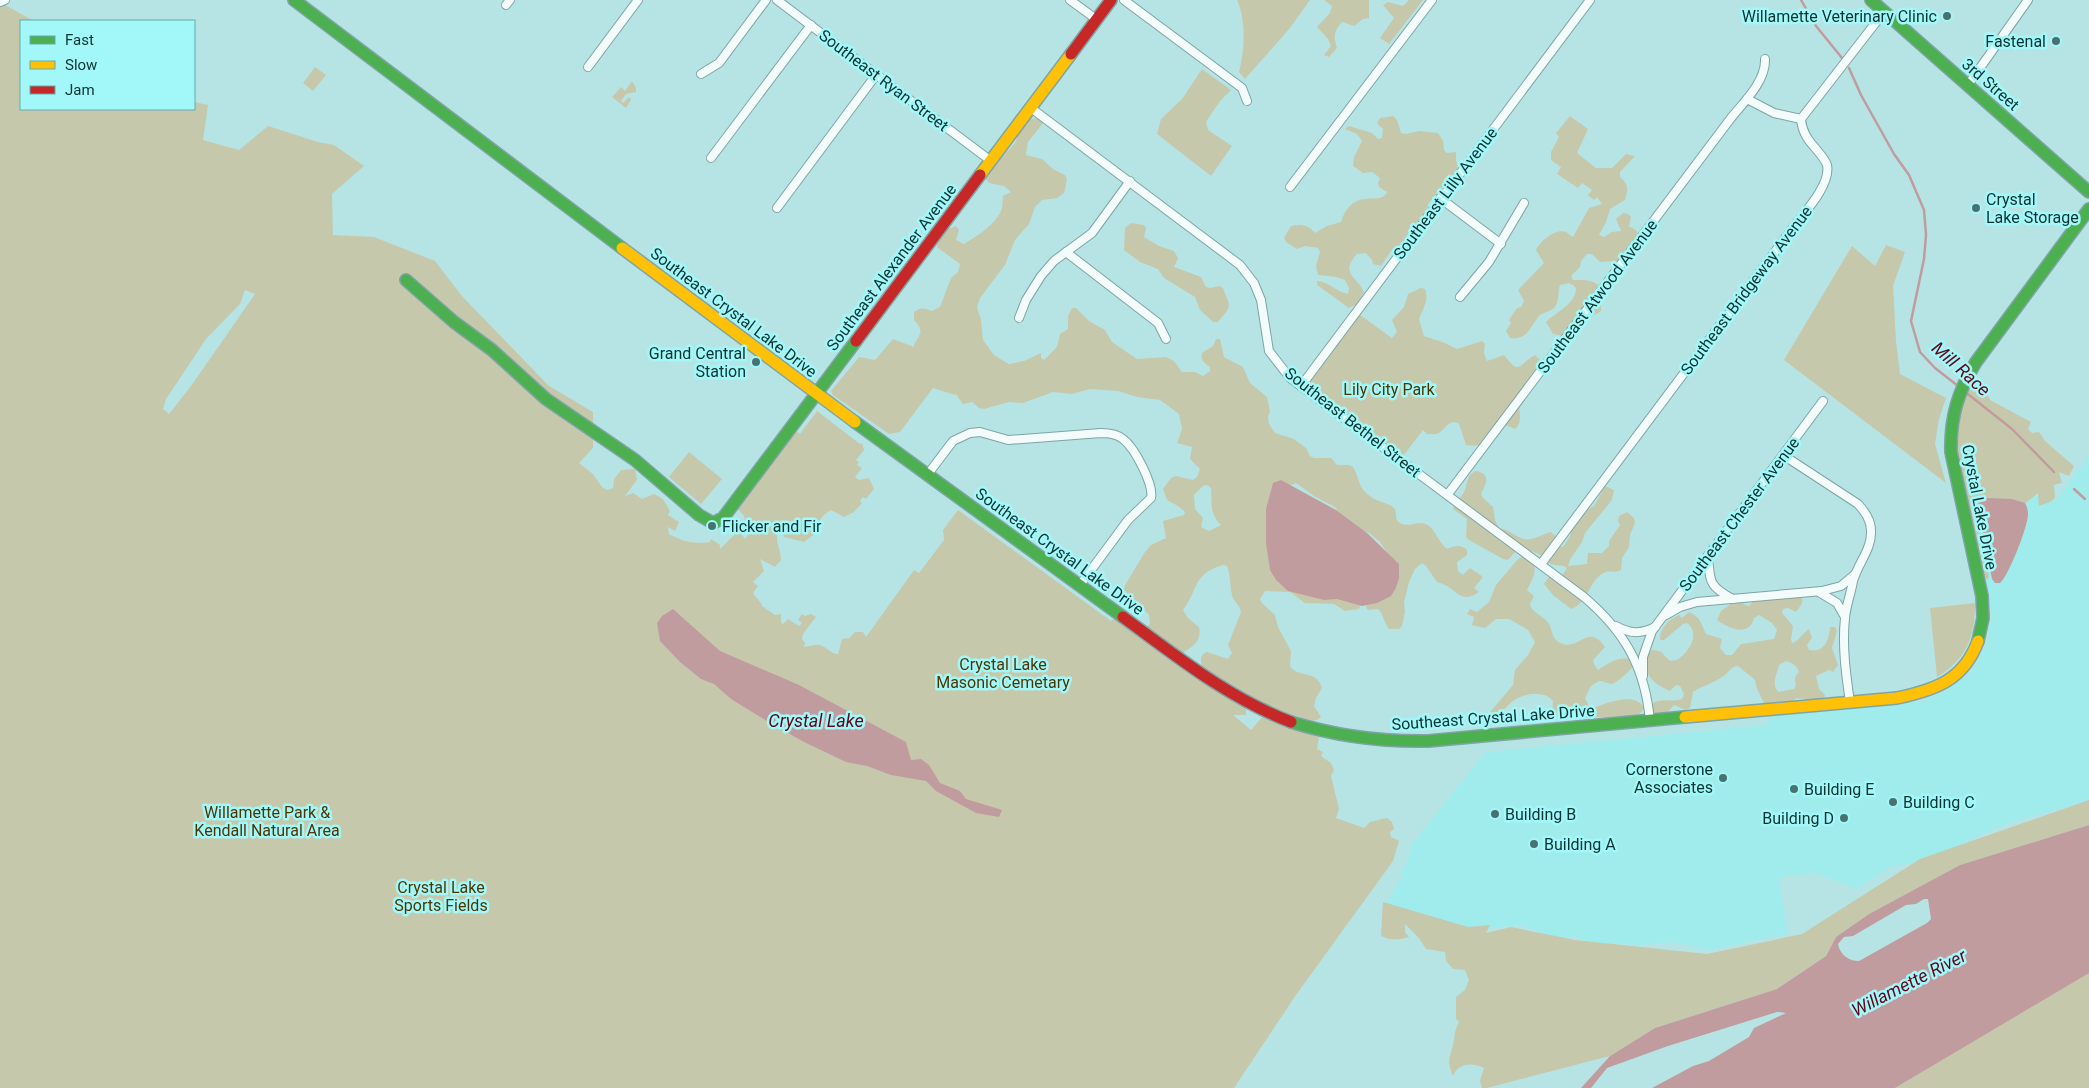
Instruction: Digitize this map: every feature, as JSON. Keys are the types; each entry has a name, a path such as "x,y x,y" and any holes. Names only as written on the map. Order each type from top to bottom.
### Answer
{"main road":[{"name":"Southeast Crystal Lake Drive","path":"294,0 816,394 1213,683 1240,700 1268,714 1320,731 1349,738 1409,742 1918,695 1940,687"},
{"name":"Southeast Alexander Avenue","path":"406,280 454,322 492,350 546,399 635,460 699,515 713,523 723,518 1111,0"},
{"name":"3rd Street","path":"1871,0 2089,192"},
{"name":"Crystal Lake Drive","path":"1940,687 1955,677 1973,655 1979,642 1983,621 1982,596 1951,452 1951,422 1958,396 1964,382 2058,249 2089,209"}],"street":[{"path":"588,67 638,0"},
{"path":"701,74 719,63 766,0"},
{"name":"Southeast Ryan Street","path":"777,0 991,161"},
{"path":"1070,0 1096,19"},
{"path":"1124,0 1242,88 1247,100"},
{"path":"1290,186 1432,0"},
{"name":"Southeast Lilly Avenue","path":"1301,386 1590,0"},
{"path":"1968,86 2028,0"},
{"path":"1747,99 1774,113 1801,119 1884,12"},
{"path":"711,158 811,25"},
{"name":"Southeast Atwood Avenue","path":"1448,494 1747,99 1764,69 1765,59"},
{"path":"777,208 876,75"},
{"name":"Southeast Bethel Street","path":"1031,108 1232,257 1244,269 1254,283 1261,300 1269,351 1290,378 1448,494 1604,613 1615,626 1633,657 1645,685 1650,721"},
{"name":"Southeast Bridgeway Avenue","path":"1541,564 1791,231 1824,184 1827,165 1824,158 1805,135 1801,119"},
{"path":"1019,318 1026,300 1041,276 1054,261 1092,233 1130,181"},
{"path":"1440,198 1501,244"},
{"path":"1460,297 1489,262 1524,203"},
{"path":"1066,252 1158,323 1166,339"},
{"name":"Southeast Chester Avenue","path":"1645,685 1642,670 1643,657 1648,640 1655,627 1823,401"},
{"path":"928,474 953,441 970,433 980,432 1008,440 1110,433 1124,440 1136,455 1151,488 1151,498 1128,520 1080,585"},
{"path":"1783,455 1858,504 1868,517 1872,529 1871,539 1856,574 1845,617 1844,645 1850,702"},
{"path":"1708,555 1708,572 1713,586 1735,600"},
{"path":"1615,626 1631,633 1644,631 1655,627 1665,616 1684,605 1697,602 1817,591 1841,586 1856,574"},
{"path":"1817,591 1838,602 1845,617"}],"shaded area":[{"path":"2089,456 2089,801 2011,822 1922,861 1891,867 1856,889 1816,873 1779,877 1787,933 1711,950 1672,942 1640,945 1600,943 1585,941 1572,936 1562,939 1519,925 1473,928 1431,921 1385,905 1402,877 1400,874 1409,857 1412,844 1486,752 1767,725 1767,717 1923,701 1946,691 1970,673 1979,660 1988,640 1992,615 1967,493 2020,491 2055,501"}],"green space":[{"path":"1237,0 1310,0 1290,28 1245,79 1239,72 1244,35 1242,16"},
{"path":"1324,0 1369,0 1369,18 1363,19 1354,26 1342,22 1335,34 1337,48 1329,57 1324,55 1331,46 1328,39 1317,27 1330,13 1332,6"},
{"path":"1409,0 1423,0 1389,44 1380,38 1394,18 1383,5 1388,2 1403,6"},
{"name":"Willamette Park & Kendall Natural Area","path":"0,4 32,20 20,20 20,110 195,110 195,102 208,105 203,140 239,150 268,126 318,142 334,145 364,166 332,194 333,235 374,237 435,261 462,296 549,386 593,412 593,448 579,463 593,474 602,487 607,490 613,488 614,479 621,470 635,469 637,480 625,496 633,493 642,499 654,494 663,499 670,511 668,515 679,522 675,531 668,527 669,534 684,541 698,543 710,542 711,539 720,545 720,549 734,535 734,524 739,523 740,532 745,539 748,535 744,516 737,508 794,430 800,434 817,411 860,444 862,443 864,450 856,460 859,462 857,465 862,468 855,477 859,480 869,478 874,489 866,499 863,497 860,501 862,503 854,512 844,517 831,510 828,512 820,519 816,533 804,542 784,537 781,530 777,533 781,560 775,567 760,559 764,571 753,582 758,586 753,593 762,606 775,615 781,614 781,622 783,624 788,619 799,626 802,623 798,620 802,614 805,616 811,614 816,617 803,634 804,647 820,645 838,654 842,639 849,638 855,632 863,632 866,637 914,570 919,573 944,540 943,530 958,510 1111,621 1121,613 1146,628 1150,624 1149,615 1127,593 1124,589 1125,585 1151,545 1166,538 1163,521 1184,515 1185,512 1167,500 1163,489 1171,478 1176,476 1193,480 1197,477 1200,469 1190,459 1192,447 1177,443 1182,429 1179,414 1160,400 1137,397 1118,391 1090,389 1072,394 1053,392 1023,403 1009,402 984,409 979,408 972,402 963,404 955,393 955,395 933,388 900,432 889,434 833,395 831,391 859,357 875,360 893,339 914,347 920,329 914,320 914,312 923,308 932,311 940,307 951,278 958,272 960,264 937,247 938,238 948,229 956,226 959,230 956,240 964,244 986,229 996,219 1002,208 1003,196 1011,192 1004,186 989,183 984,176 1015,143 1018,130 1022,125 1027,121 1040,119 1043,123 1028,142 1026,155 1042,159 1053,169 1065,175 1067,179 1064,193 1057,198 1042,200 1035,207 1029,224 1015,240 1005,265 980,298 977,307 981,320 983,340 994,355 1009,364 1024,361 1041,353 1041,358 1044,360 1057,347 1060,334 1068,329 1068,316 1072,308 1076,308 1089,321 1105,330 1112,342 1137,359 1166,357 1174,361 1182,372 1195,372 1203,376 1210,371 1210,367 1202,359 1202,353 1213,346 1216,339 1220,339 1224,357 1243,367 1250,383 1267,397 1270,411 1268,417 1269,424 1275,433 1294,439 1306,448 1310,456 1314,458 1331,458 1337,465 1353,467 1366,493 1394,508 1399,523 1405,525 1418,523 1428,525 1447,549 1457,546 1464,548 1467,550 1467,555 1457,562 1458,571 1463,575 1470,568 1483,577 1474,588 1479,592 1472,596 1462,596 1449,587 1437,582 1422,563 1415,569 1409,582 1404,602 1405,611 1402,626 1399,629 1389,629 1378,609 1368,610 1366,607 1388,554 1380,542 1369,533 1351,525 1335,507 1314,496 1296,483 1287,487 1324,593 1361,604 1359,609 1345,611 1334,604 1305,603 1290,592 1265,591 1260,599 1275,615 1278,627 1291,651 1290,666 1293,670 1316,678 1322,688 1314,706 1321,717 1308,722 1299,716 1274,712 1266,705 1257,702 1246,706 1246,715 1233,715 1251,730 1262,717 1319,737 1317,749 1323,752 1321,756 1331,763 1334,770 1331,776 1339,809 1336,818 1364,828 1370,822 1387,818 1392,822 1394,829 1390,832 1391,837 1399,841 1393,861 1296,995 1234,1088 0,1088","holes":["245,290 255,294 191,386 169,414 163,409 166,399 206,339 240,304","1207,485 1211,488 1213,512 1221,525 1209,531 1201,527 1203,518 1195,509 1194,495 1203,486","1223,565 1227,566 1232,595 1241,612 1228,645 1232,653 1228,659 1207,652 1204,653 1201,660 1202,667 1198,669 1184,657 1184,652 1198,639 1199,627 1188,618 1183,610 1201,578 1206,573"]},
{"path":"315,67 326,75 313,91 303,83"},
{"path":"1202,69 1231,90 1220,101 1206,122 1208,130 1232,146 1211,176 1157,134 1161,119 1182,99"},
{"path":"632,81 636,92 626,94 621,101 623,103 629,97 631,100 626,108 612,97 621,87 625,91"},
{"path":"1393,116 1397,120 1401,133 1406,134 1419,131 1438,133 1443,141 1444,150 1447,153 1456,152 1458,169 1428,204 1427,213 1408,246 1391,251 1381,266 1373,264 1366,253 1357,254 1352,261 1349,271 1364,292 1357,304 1349,308 1317,285 1317,281 1321,281 1348,294 1349,288 1345,280 1318,275 1316,266 1320,252 1318,248 1305,246 1297,249 1286,242 1284,238 1291,226 1304,226 1310,228 1315,233 1327,226 1341,222 1346,210 1359,200 1384,196 1387,192 1379,187 1380,178 1372,172 1363,173 1353,166 1354,157 1362,141 1357,134 1345,129 1349,126 1372,133 1378,139 1382,138 1383,129 1377,123 1380,118"},
{"path":"1570,116 1588,129 1577,153 1596,168 1612,168 1626,154 1635,156 1620,172 1620,177 1627,187 1625,200 1610,209 1599,235 1604,237 1612,232 1621,231 1616,219 1623,213 1631,217 1629,226 1637,231 1638,236 1618,261 1600,262 1592,254 1587,254 1581,261 1580,267 1571,276 1573,280 1585,280 1596,283 1601,288 1598,297 1601,311 1577,325 1565,336 1553,334 1546,322 1573,299 1576,288 1569,283 1560,285 1555,307 1539,316 1524,335 1510,338 1506,331 1511,323 1509,320 1524,301 1518,290 1544,263 1536,250 1538,246 1549,236 1558,232 1566,232 1573,237 1589,208 1602,204 1597,197 1594,200 1588,195 1592,190 1582,183 1578,188 1557,174 1561,167 1551,160 1551,152 1559,137 1556,133"},
{"path":"1131,223 1144,225 1146,228 1144,237 1159,246 1174,251 1178,258 1174,267 1201,277 1206,287 1220,286 1223,289 1229,306 1218,322 1213,322 1200,310 1195,297 1164,278 1158,269 1140,262 1124,250 1125,228"},
{"path":"1886,245 1905,252 1893,286 1900,374 1946,398 1939,419 1935,444 1946,483 1784,360 1852,246 1875,266"},
{"name":"Lily City Park","path":"1421,288 1425,289 1426,293 1425,304 1419,319 1424,336 1457,349 1482,341 1485,344 1484,353 1487,361 1504,355 1514,366 1520,367 1535,355 1541,361 1528,381 1526,390 1519,402 1520,420 1515,429 1498,422 1483,443 1473,446 1466,445 1459,424 1456,422 1450,423 1437,434 1427,434 1423,430 1400,460 1301,386 1356,312 1392,338 1397,332 1392,320 1404,307 1408,294"},
{"path":"1979,383 1985,389 1990,400 2031,422 2028,429 2032,433 2039,432 2045,441 2074,466 2069,476 2059,472 2062,483 2054,485 2055,498 2050,502 2039,506 2038,493 2022,506 1978,508 1989,578 1981,581 1962,518 1969,507 1959,504 1957,495 1964,486 1956,454 1959,418 1958,403 1968,384"},
{"path":"689,452 722,479 701,504 669,477"},
{"path":"1476,471 1481,472 1486,477 1486,483 1481,494 1493,507 1495,520 1499,528 1525,539 1533,539 1551,532 1555,536 1553,544 1556,548 1564,546 1571,534 1571,529 1582,513 1594,506 1605,486 1614,490 1612,500 1585,533 1568,566 1587,564 1588,553 1602,553 1609,546 1609,541 1620,525 1618,521 1619,516 1627,512 1634,518 1635,523 1630,535 1629,547 1622,558 1621,570 1602,574 1594,582 1585,598 1571,609 1553,595 1544,584 1549,577 1562,576 1567,568 1550,564 1545,557 1525,547 1517,550 1508,560 1503,559 1469,540 1466,537 1467,519 1453,509 1464,492 1469,477"},
{"path":"1527,555 1535,568 1534,576 1527,590 1534,596 1530,604 1534,611 1550,625 1557,641 1567,645 1588,637 1599,640 1605,647 1593,660 1598,670 1610,662 1623,658 1632,660 1635,664 1613,684 1599,681 1591,686 1585,698 1589,706 1593,708 1628,699 1640,703 1644,708 1639,714 1625,718 1590,717 1583,719 1575,715 1573,711 1561,718 1552,715 1553,701 1551,699 1545,695 1535,694 1515,700 1505,708 1492,725 1485,726 1486,717 1513,685 1515,670 1528,655 1535,642 1528,630 1509,619 1496,619 1485,628 1472,625 1474,617 1467,614 1470,609 1477,612 1489,602 1496,585 1518,559"},
{"path":"1789,590 1798,592 1802,598 1802,604 1796,612 1788,608 1783,609 1782,613 1793,626 1792,643 1797,641 1809,629 1812,638 1807,645 1809,650 1819,650 1827,641 1830,627 1835,627 1837,631 1832,648 1838,665 1833,672 1829,670 1816,676 1819,689 1825,695 1824,699 1820,701 1797,698 1783,706 1765,705 1755,680 1738,666 1719,679 1693,692 1690,708 1686,710 1674,705 1665,715 1657,715 1653,712 1652,704 1655,702 1682,699 1684,694 1680,686 1676,685 1670,691 1658,685 1646,669 1645,656 1652,650 1661,652 1670,661 1677,660 1692,643 1693,632 1687,623 1683,624 1664,640 1660,640 1661,632 1668,622 1679,615 1682,618 1689,612 1693,614 1700,621 1706,634 1722,639 1720,648 1726,655 1732,655 1741,644 1774,639 1777,630 1772,623 1759,615 1754,618 1748,628 1738,630 1732,628 1717,620 1721,611 1738,599 1749,606 1755,599 1782,596","holes":["1786,661 1796,666 1799,672 1795,678 1796,684 1794,689 1778,692 1775,679 1779,665"]},
{"path":"1975,603 1973,626 1967,646 1956,662 1937,677 1930,608"},
{"path":"2089,800 2089,825 1960,865 1869,914 1836,937 1826,956 1777,989 1655,1028 1610,1056 1487,1088 1482,1088 1480,1081 1484,1068 1471,1064 1462,1066 1458,1068 1453,1076 1449,1064 1455,1031 1459,1022 1456,1019 1456,997 1465,990 1469,980 1465,970 1453,969 1446,961 1445,952 1426,949 1419,938 1405,924 1405,932 1409,937 1395,940 1381,936 1383,902 1468,927 1490,925 1486,933 1511,927 1575,940 1707,954 1802,934 1920,859"},
{"path":"2089,973 2089,1088 1895,1088 2085,974"}],"water":[{"path":"1281,480 1336,510 1367,533 1399,564 1399,578 1391,596 1377,603 1362,606 1337,599 1324,600 1288,591 1276,580 1270,570 1266,543 1266,509 1273,483"},
{"path":"1983,499 2012,499 2025,503 2028,511 2025,529 2017,550 2008,571 2000,583 1995,583 1992,579 1978,508 1979,503"},
{"name":"Crystal Lake","path":"673,609 720,651 799,685 906,742 911,760 921,759 929,765 940,783 960,791 966,799 1002,810 999,817 976,813 936,791 926,781 891,775 867,766 846,762 804,742 731,699 714,684 701,679 680,662 660,641 657,623 662,616"},
{"name":"Willamette River","path":"2089,825 2089,973 1895,1088 1652,1088 1693,1066 1709,1061 1749,1037 1754,1028 1786,1013 1777,1012 1668,1046 1607,1068 1591,1088 1581,1088 1610,1056 1655,1028 1777,989 1826,956 1836,937 1869,914 1960,865","holes":["1924,899 1928,899 1931,919 1927,923 1859,961 1848,959 1841,951 1838,944 1844,937 1853,936 1906,905 1916,904"]}],"waterway":[{"name":"Mill Race","path":"1801,0 1816,26 1842,58"},
{"name":"Mill Race","path":"1849,68 1861,95 1894,154 1909,175 1924,210 1926,235 1924,259 1911,321 1920,352 1935,368 1958,386"},
{"name":"Mill Race","path":"1964,391 2012,429 2054,472"},
{"name":"Mill Race","path":"2074,489 2085,499"}],"traffic: fast":[{"path":"294,0 622,248"},
{"path":"1871,0 2089,192"},
{"path":"1978,641 1983,618 1982,596 1951,452 1952,428 1956,405 1964,384 1976,362 2089,209"},
{"path":"406,280 454,322 492,350 546,399 635,460 699,515 713,523 723,518 856,341"},
{"path":"855,422 1123,617"},
{"path":"1291,722 1358,737 1428,741 1685,717"}],"traffic: slow":[{"path":"980,175 1071,54"},
{"path":"622,248 855,422"},
{"path":"1685,717 1897,698 1911,695 1936,687 1956,674 1965,665 1978,641"}],"traffic: jam":[{"path":"1071,54 1111,0"},
{"path":"856,341 980,175"},
{"path":"1123,617 1224,689 1291,722"}],"place":[{"name":"Willamette Veterinary Clinic","path":"1947,16"},
{"name":"Fastenal","path":"2056,41"},
{"name":"Crystal Lake Storage","path":"1976,208"},
{"name":"Grand Central Station","path":"756,362"},
{"name":"Flicker and Fir","path":"712,526"},
{"name":"Cornerstone Associates","path":"1723,778"},
{"name":"Building E","path":"1794,789"},
{"name":"Building C","path":"1893,802"},
{"name":"Building B","path":"1495,814"},
{"name":"Building D","path":"1844,818"},
{"name":"Building A","path":"1534,844"}],"park label":[{"name":"Crystal Lake Masonic Cemetary","path":"1003,673"},
{"name":"Crystal Lake Sports Fields","path":"441,896"}]}
